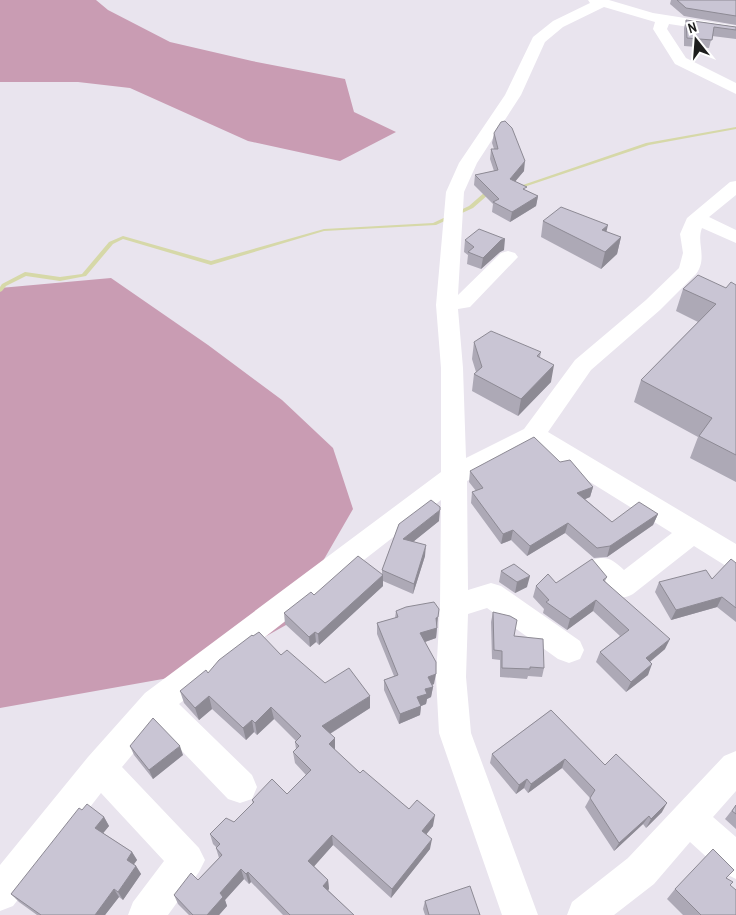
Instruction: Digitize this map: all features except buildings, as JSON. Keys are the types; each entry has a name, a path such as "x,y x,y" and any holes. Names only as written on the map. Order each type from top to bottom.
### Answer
{"street":[{"path":"520,915 455,733 451,677 454,606 454,476 448,302 455,192 468,163 513,95 538,40 558,24 598,1 620,9 663,19 736,30"},
{"path":"663,19 660,29 680,61 736,89"},
{"path":"0,893 100,768 156,703 454,476 533,435 583,365 653,305 689,270 693,253 690,234 696,218 736,186"},
{"path":"696,218 736,237"},
{"path":"448,302 463,302 508,257"},
{"path":"533,435 736,558"},
{"path":"603,568 624,586 693,532"},
{"path":"454,606 491,595 569,650"},
{"path":"156,703 240,787"},
{"path":"585,915 641,871 736,767"},
{"path":"100,768 187,860 146,915"},
{"path":"689,818 736,861"}],"shaded area":[{"path":"0,0 96,0 108,10 170,42 252,61 345,79 354,112 396,132 340,161 248,141 130,88 78,82 0,82"},
{"path":"111,278 208,345 282,400 333,448 353,509 286,625 202,672 0,708 0,288"}],"waterway":[{"path":"516,188 648,144 736,128"},
{"path":"0,290 4,285 25,274 60,279 84,275 111,243 123,237 211,263 324,230 434,224 471,207 487,193 491,192"}]}
